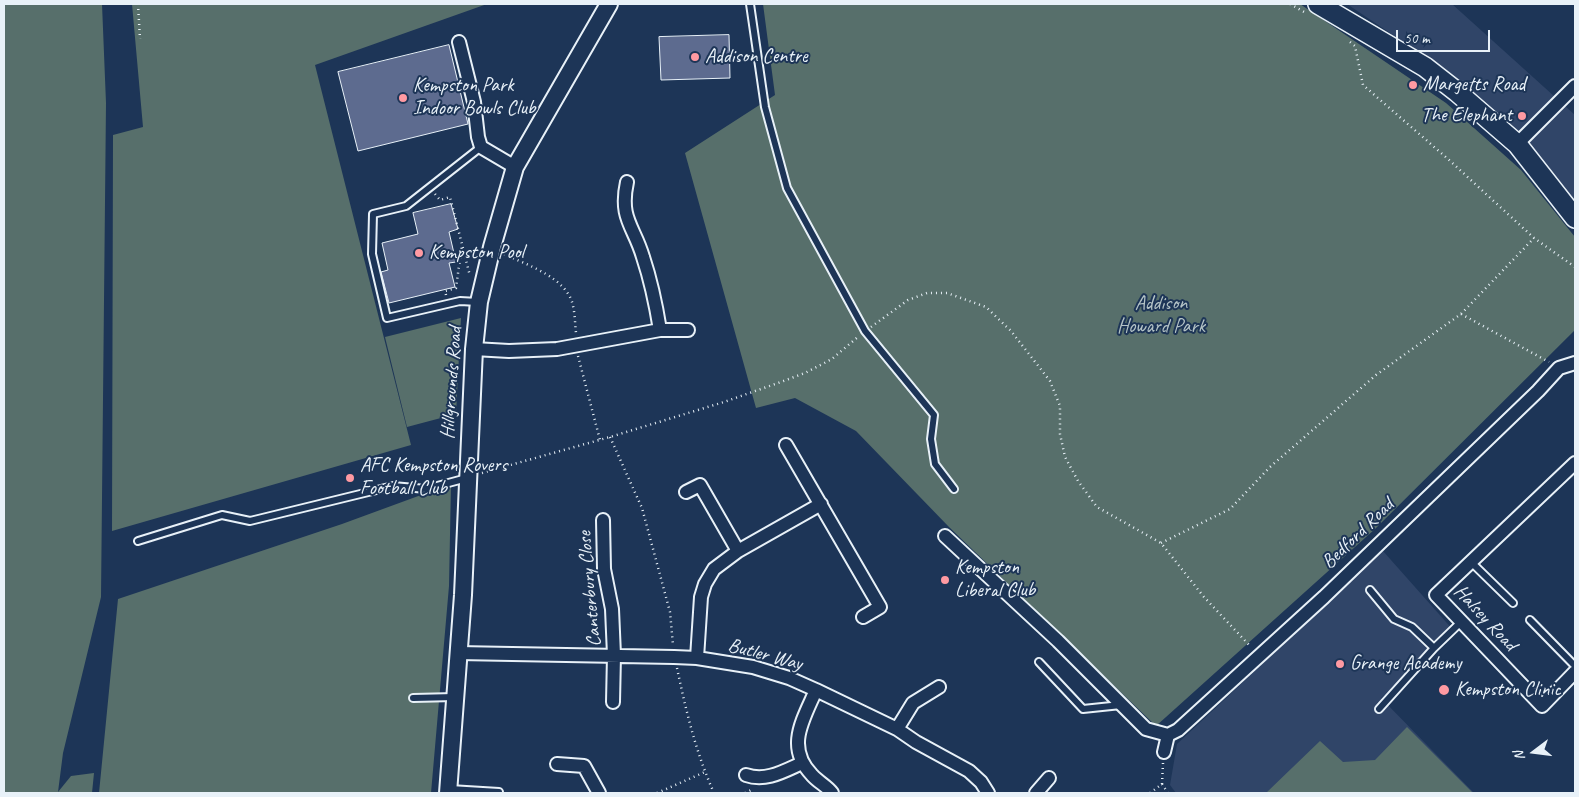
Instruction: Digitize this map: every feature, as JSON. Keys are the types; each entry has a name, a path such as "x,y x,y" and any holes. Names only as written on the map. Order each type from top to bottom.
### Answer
{"main road":[{"path":"1312,9 1424,67 1457,92 1518,144 1575,218"}],"street":[{"name":"Hillgrounds Road","path":"449,791 463,595 474,349 479,302 492,247 515,167 609,4"},
{"path":"460,42 474,102 481,147 515,167"},
{"path":"1518,144 1575,86"},
{"path":"626,182 624,205 627,220 643,254 653,290 660,330"},
{"path":"474,349 509,351 557,349 660,330 688,330"},
{"name":"Bedford Road","path":"1168,735 1178,730 1324,597 1559,368 1575,363"},
{"path":"786,445 880,607 863,617"},
{"name":"Halsey Road","path":"1575,463 1436,595 1542,706 1575,672"},
{"path":"686,492 700,484 738,551"},
{"path":"697,658 701,597 705,584 714,569 738,551 821,504"},
{"name":"Canterbury Close","path":"603,520 604,569 612,609 614,655"},
{"path":"945,536 1058,641 1146,729 1168,735 1164,752"},
{"name":"Butler Way","path":"458,653 697,658 753,667 789,678 897,729 916,742 969,771 981,782 988,793"},
{"path":"614,655 614,702"},
{"path":"897,729 912,703 939,687"},
{"path":"816,690 800,727 797,740 798,752 802,763 812,776 832,793"},
{"path":"751,784 802,763"},
{"path":"558,764 584,766 598,793"},
{"path":"1036,793 1049,778"}],"lane":[{"path":"750,4 765,107 787,188 865,331 934,415 931,439 935,464 954,489"},
{"path":"479,302 460,301 387,318 372,254 373,214 406,206 481,147"},
{"path":"138,541 222,516 250,521 392,486 426,488 468,477"},
{"path":"1471,562 1512,604"},
{"path":"1370,590 1394,619 1412,627 1434,648"},
{"path":"1530,620 1575,666"},
{"path":"1379,709 1434,648 1462,622"},
{"path":"1039,662 1082,709 1122,705"},
{"path":"414,698 456,697"},
{"path":"449,791 499,792"}],"path":[{"path":"138,4 140,39"},
{"path":"1290,4 1312,9"},
{"path":"1347,40 1355,46 1363,85 1448,159 1534,238 1575,267"},
{"path":"430,188 440,200 450,197 470,279 484,282"},
{"path":"1161,543 1230,509 1270,466 1376,375 1461,314 1534,238"},
{"path":"448,304 445,290 456,288 462,243"},
{"path":"492,247 553,278 567,290 573,304 578,359 600,440"},
{"path":"468,477 610,438 724,402 804,373 832,359 865,331 908,300 927,293 948,293 986,307 1011,331 1050,381 1060,406 1060,434 1065,457 1078,482 1097,507 1161,543 1204,597 1260,656"},
{"path":"1461,314 1559,368"},
{"path":"610,438 642,508 670,612 674,657 687,717 714,793"},
{"path":"1164,752 1162,784 1168,793"},
{"path":"658,793 705,772"},
{"path":"1150,793 1162,784"}],"shaded area":[{"path":"1347,4 1452,4 1575,115 1575,201 1526,143 1430,60"},
{"name":"Grange Academy","path":"1383,551 1454,631 1381,698 1474,793 1176,793 1170,785 1177,744"}],"green space":[{"path":"4,4 102,4 106,103 101,597 63,753 58,792 71,776 94,773 92,793 4,793"},
{"path":"132,4 487,4 315,65 411,445 112,531 113,135 143,127"},
{"name":"Addison Howard Park","path":"763,4 1300,4 1446,103 1521,170 1575,237 1575,330 1375,529 1156,726 949,527 856,431 795,398 756,408 685,153 775,95"},
{"path":"461,318 456,414 407,427 385,337"},
{"path":"451,484 449,586 431,793 99,793 118,599 342,524"},
{"path":"1407,727 1473,793 1266,793 1320,741 1343,762 1375,760"}],"building":[{"name":"Addison Centre","path":"729,35 730,78 661,80 659,37"},
{"name":"Kempston Park Indoor Bowls Club","path":"449,45 468,124 358,151 338,72"},
{"name":"Kempston Pool","path":"451,204 458,229 449,232 456,262 449,263 455,287 389,303 381,272 388,270 382,243 418,234 413,213"}],"place":[{"name":"Addison Centre","path":"695,57"},
{"name":"Margetts Road","path":"1413,85"},
{"name":"Kempston Park Indoor Bowls Club","path":"403,98"},
{"name":"The Elephant","path":"1522,116"},
{"name":"Kempston Pool","path":"419,253"},
{"name":"AFC Kempston Rovers Football Club","path":"350,478"},
{"name":"Kempston Liberal Club","path":"945,580"},
{"name":"Grange Academy","path":"1340,664"},
{"name":"Kempston Clinic","path":"1444,690"}]}
